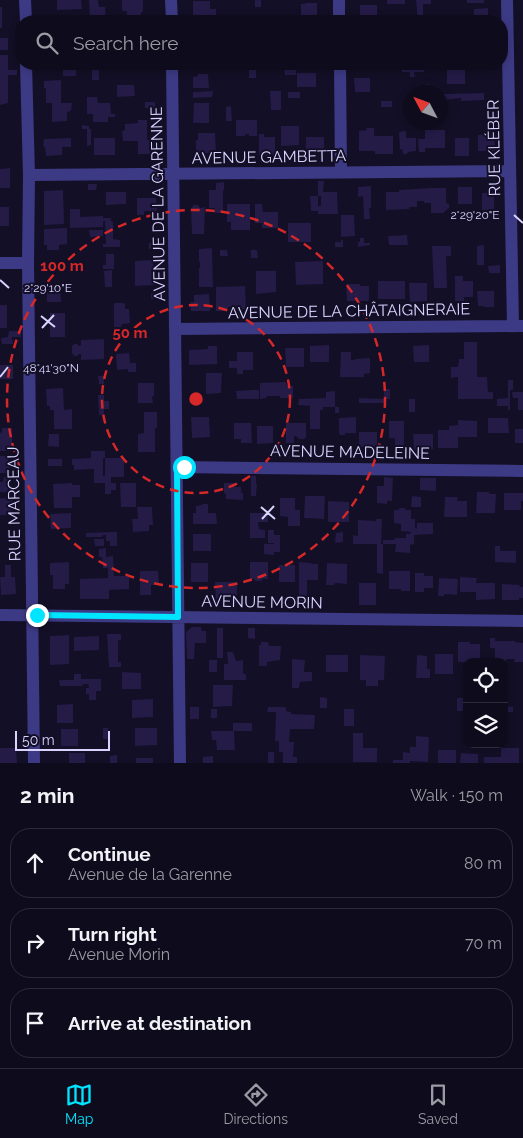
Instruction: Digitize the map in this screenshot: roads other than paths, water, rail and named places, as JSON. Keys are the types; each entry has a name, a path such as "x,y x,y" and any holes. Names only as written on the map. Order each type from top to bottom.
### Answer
{"street":[{"path":"25,0 26,15"},
{"path":"171,0 172,15"},
{"path":"339,0 339,15"},
{"name":"RUE KLÉBER","path":"507,0 507,15"},
{"name":"RUE KLÉBER","path":"508,57 510,171 518,326"},
{"name":"RUE MARCEAU","path":"26,70 29,175 28,263 34,763"},
{"name":"AVENUE DE LA GARENNE","path":"172,70 180,763"},
{"path":"340,70 341,172"},
{"name":"AVENUE GAMBETTA","path":"29,175 510,171"},
{"path":"0,263 28,263"},
{"name":"AVENUE DE LA CHÂTAIGNERAIE","path":"176,330 518,326"},
{"name":"AVENUE MADELEINE","path":"177,466 523,471"},
{"name":"AVENUE MORIN","path":"0,615 523,622"}]}
